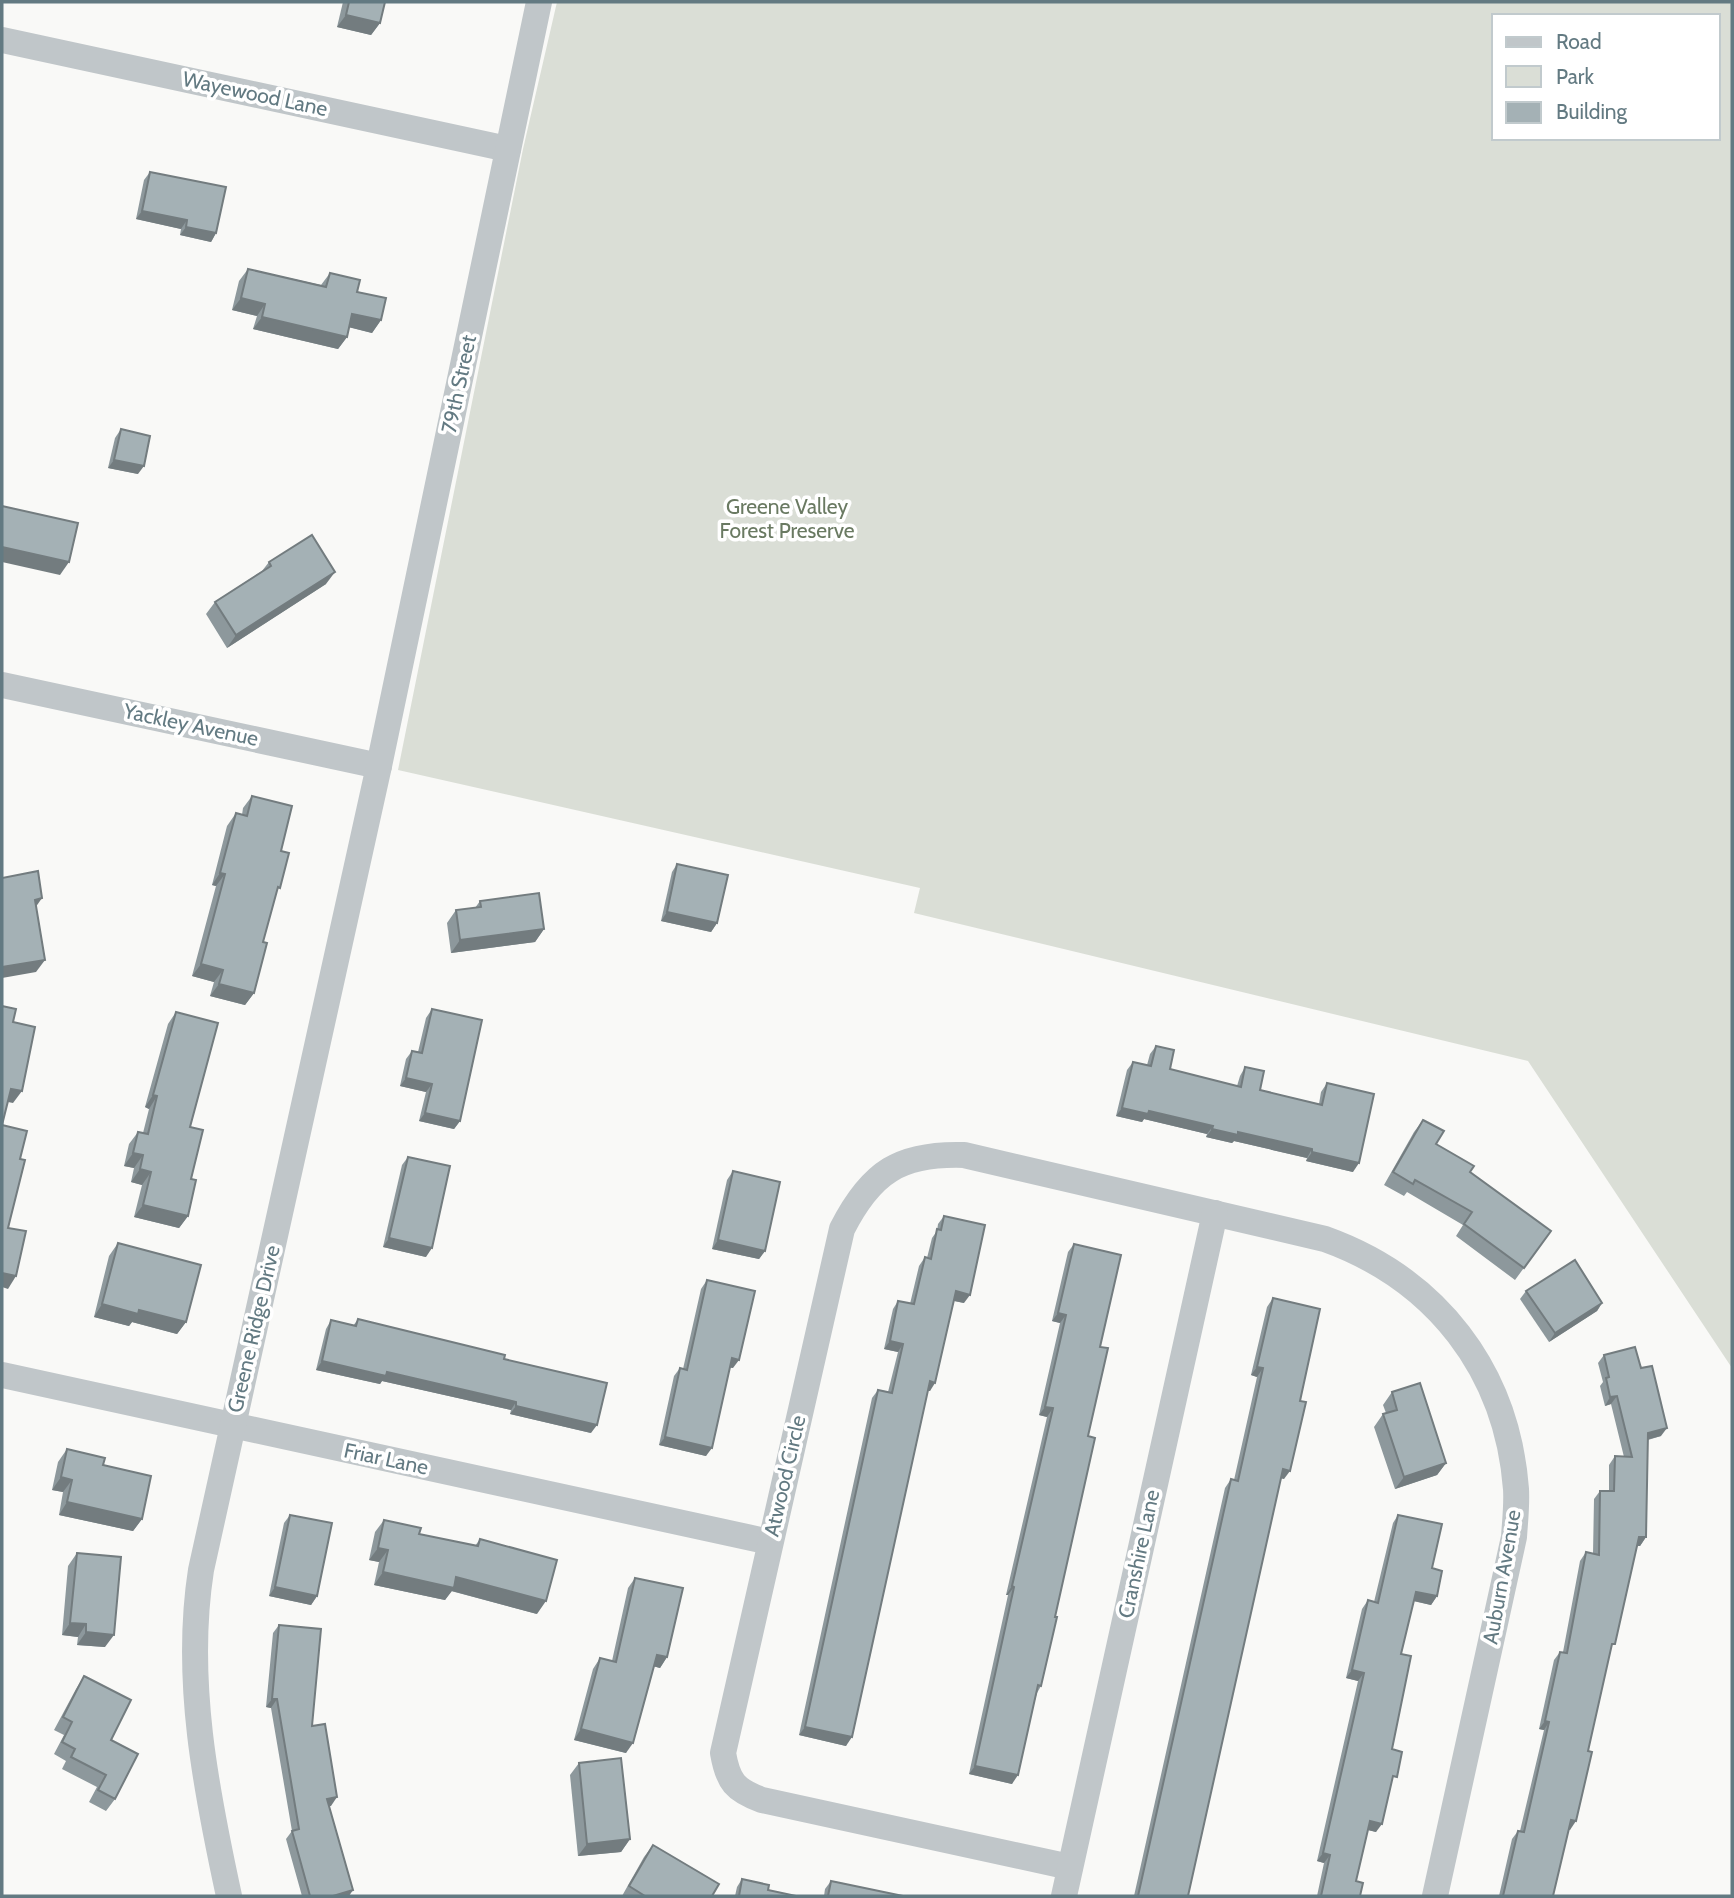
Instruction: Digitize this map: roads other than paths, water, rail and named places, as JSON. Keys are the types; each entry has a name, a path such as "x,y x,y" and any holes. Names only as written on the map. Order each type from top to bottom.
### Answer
{"street":[{"name":"79th Street","path":"379,765 539,2"},
{"name":"Wayewood Lane","path":"2,40 508,149"},
{"name":"Yackley Avenue","path":"2,685 379,765"},
{"name":"Greene Ridge Drive","path":"229,1896 201,1743 194,1677 196,1600 379,765"},
{"name":"Atwood Circle","path":"1070,1867 762,1800 745,1793 732,1783 726,1772 723,1754 842,1229 856,1201 884,1173 907,1162 924,1156 964,1155 1214,1213"},
{"name":"Cranshire Lane","path":"1064,1896 1214,1213"},
{"name":"Auburn Avenue","path":"1214,1213 1325,1239 1351,1248 1381,1264 1411,1285 1456,1330 1471,1350 1497,1400 1509,1443 1516,1487 1514,1537 1435,1896"},
{"name":"Friar Lane","path":"2,1375 770,1542"}],"park label":[{"name":"Greene Valley Forest Preserve","path":"787,519"}]}
